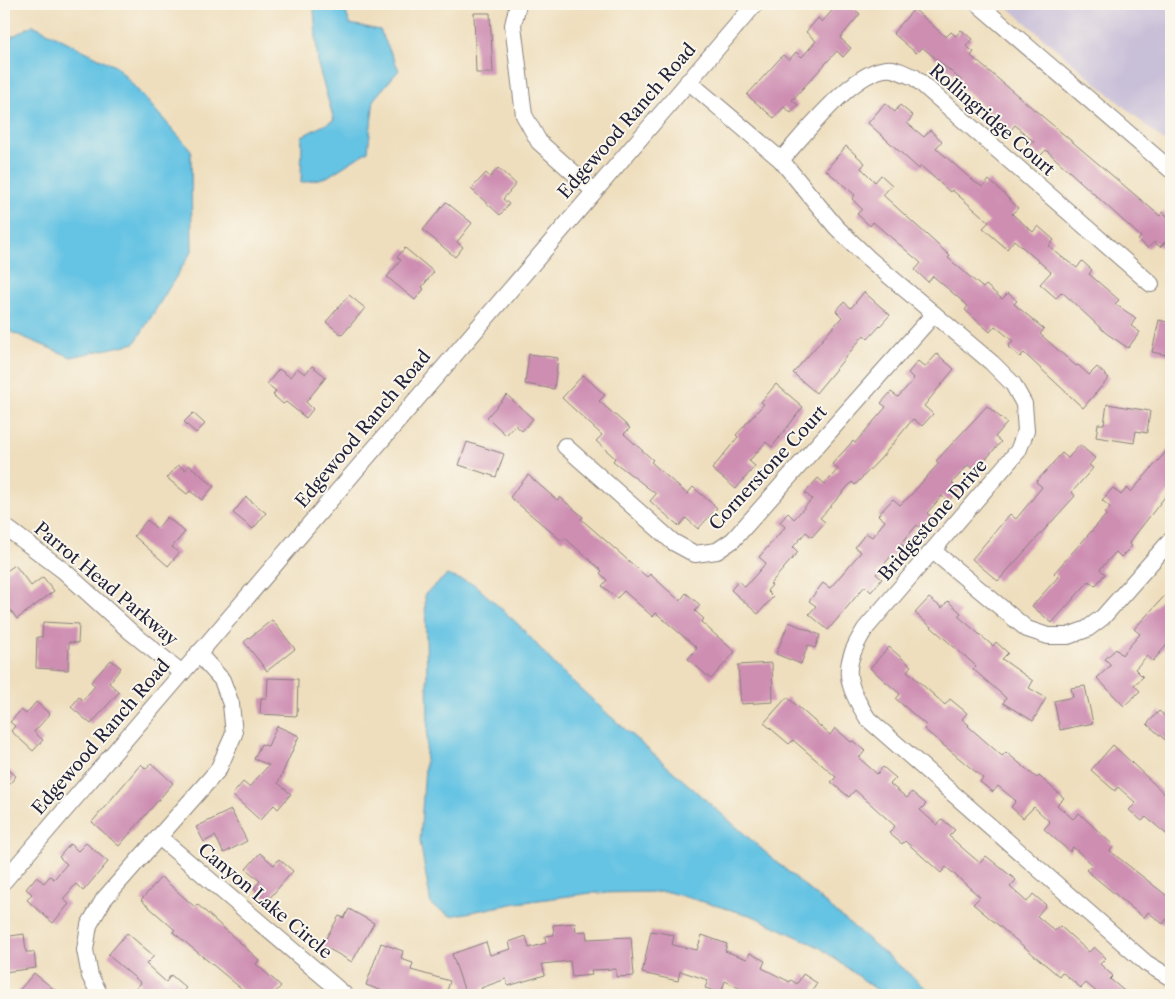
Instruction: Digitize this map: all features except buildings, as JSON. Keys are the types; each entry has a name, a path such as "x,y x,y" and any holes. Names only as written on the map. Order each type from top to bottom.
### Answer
{"street":[{"path":"518,4 513,25 524,115 539,142 593,190"},
{"name":"Edgewood Ranch Road","path":"4,881 754,4"},
{"path":"978,4 1171,170"},
{"name":"Rollingridge Court","path":"781,160 853,83 872,72 892,69 914,77 1151,284"},
{"name":"Bridgestone Drive","path":"688,80 781,160 836,227 868,258 992,363 1012,384 1024,404 1026,431 1018,451 866,629 854,647 847,670 855,698 868,719 1146,963 1171,978"},
{"name":"Cornerstone Court","path":"565,446 673,542 695,554 717,551 733,540 934,314"},
{"name":"Parrot Head Parkway","path":"4,526 64,571 132,632 182,672"},
{"path":"933,551 1027,629 1048,636 1068,636 1087,629 1104,617 1171,540"},
{"path":"100,995 90,976 84,950 89,925 104,899 218,770 234,734 231,704 222,680 198,653"},
{"name":"Canyon Lake Circle","path":"159,837 345,995"}],"shaded area":[{"path":"1004,4 1171,4 1171,147"}],"water":[{"path":"320,4 343,4 350,24 380,30 399,70 374,99 368,151 327,177 301,183 302,136 334,120 318,65 314,10"},
{"path":"33,25 117,67 191,150 192,251 135,343 71,357 4,329 4,41"},
{"path":"447,575 474,584 518,624 556,666 610,716 773,859 934,995 884,995 819,947 753,916 668,892 591,893 517,903 451,916 431,905 420,841 428,721 425,594"}]}
